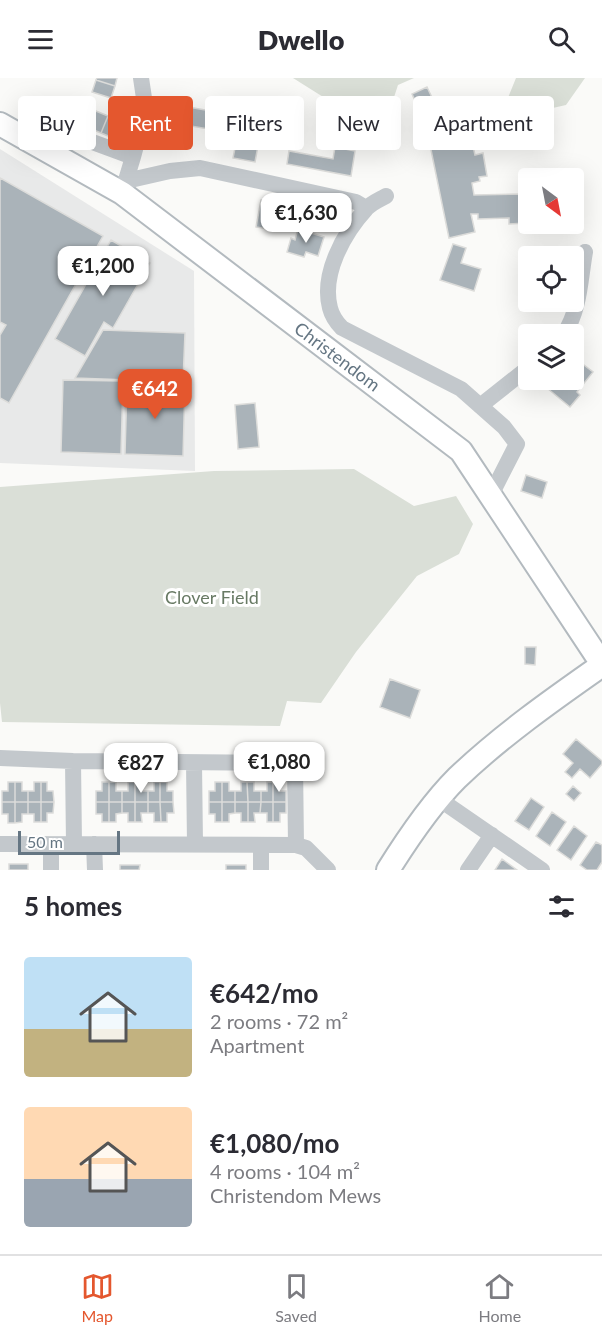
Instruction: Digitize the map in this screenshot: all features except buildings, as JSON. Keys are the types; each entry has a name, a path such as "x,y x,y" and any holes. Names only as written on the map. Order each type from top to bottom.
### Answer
{"street":[{"path":"124,187 144,116 141,78"},
{"name":"Christendom","path":"0,124 124,187 461,451 602,664"},
{"path":"96,143 134,158"},
{"path":"124,187 170,171 200,168 356,202 366,208"},
{"path":"386,196 366,208 336,255 329,275 330,308 334,319 342,328 461,389 504,428 517,444 490,495"},
{"path":"570,324 576,309 585,252"},
{"path":"480,406 518,376"},
{"path":"388,870 414,832 457,778 520,725 602,664"},
{"path":"0,759 295,763 301,846"},
{"path":"73,761 74,844"},
{"path":"194,763 195,844"},
{"path":"439,799 542,870"},
{"path":"468,870 492,836"},
{"path":"0,844 301,846 328,870"},
{"path":"94,844 94,870"},
{"path":"51,845 51,870"},
{"path":"261,845 261,870"}],"shaded area":[{"path":"0,149 194,271 195,471 0,463"}],"green space":[{"path":"293,78 414,78 398,85 394,96 322,96"},
{"path":"516,78 585,78 566,105 554,108 554,96 509,96"},
{"name":"Clover Field","path":"354,469 414,506 456,496 473,524 459,554 417,576 356,652 321,703 287,701 280,726 2,722 0,703 0,487 214,471"}]}
